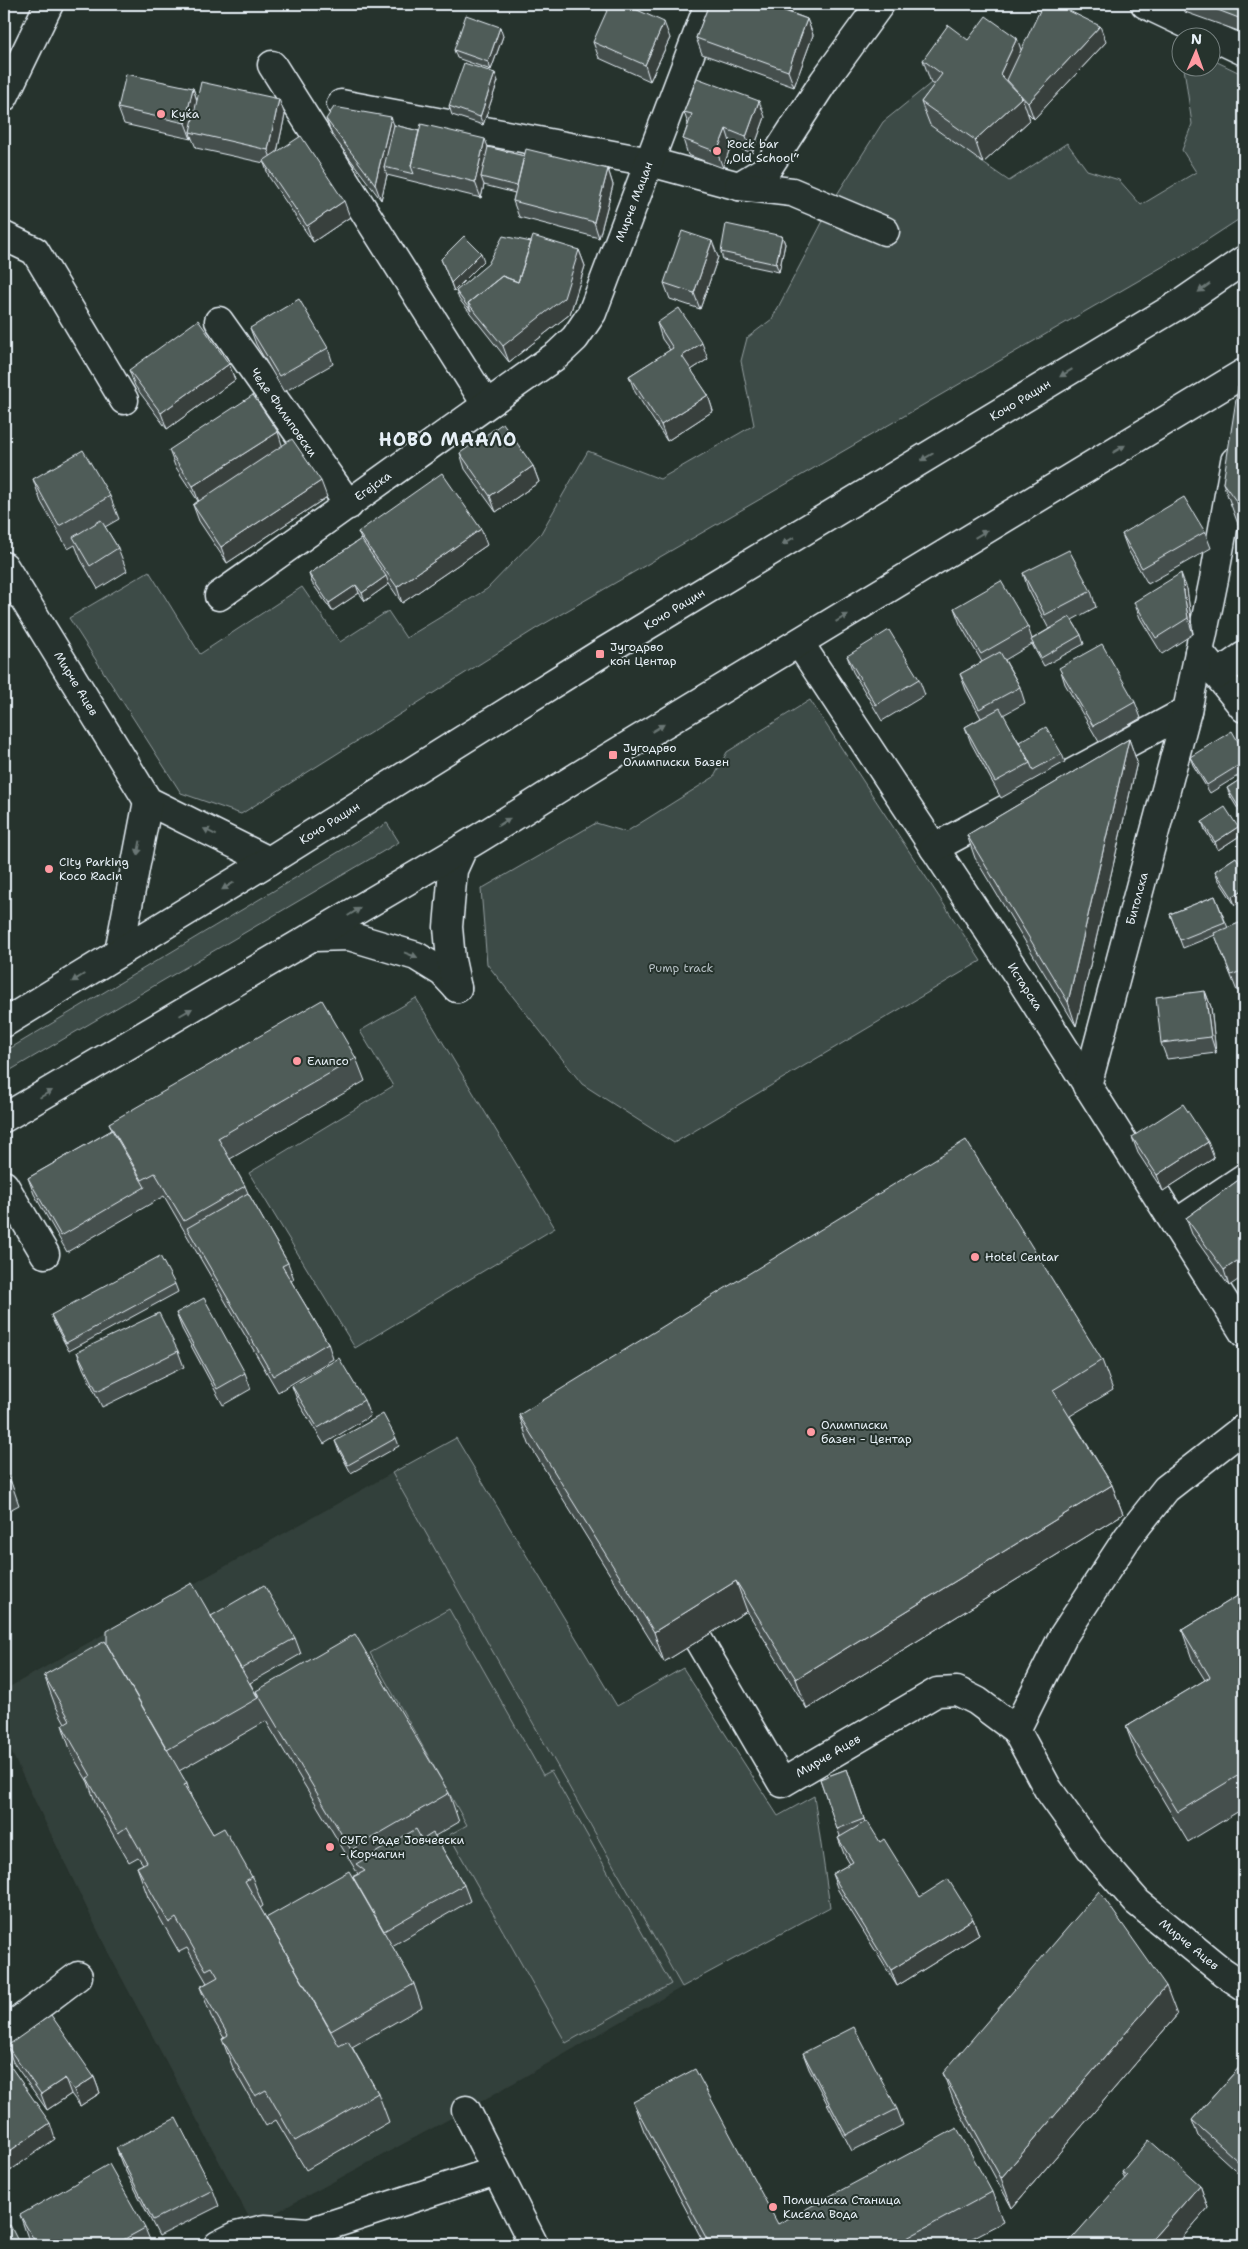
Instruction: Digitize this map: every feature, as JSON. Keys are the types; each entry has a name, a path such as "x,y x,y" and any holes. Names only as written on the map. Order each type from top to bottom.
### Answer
{"street":[{"path":"4,97 49,4"},
{"name":"Мирче Мацан","path":"526,377 557,355 575,338 592,313 709,4"},
{"path":"739,186 767,169 824,81 880,4"},
{"path":"1145,4 1244,51"},
{"path":"272,65 486,404"},
{"path":"341,104 650,162 739,186 792,192 885,231"},
{"path":"4,236 35,251 124,400"},
{"name":"Кочо Рацин","path":"4,1023 270,861 600,654 1183,302 1244,260"},
{"name":"Чеде Филиповски","path":"219,321 348,505"},
{"path":"4,1118 463,848 613,754 800,644 1244,373"},
{"name":"Егејска","path":"220,596 526,377"},
{"name":"Битолска","path":"1088,1086 1187,711 1238,447"},
{"name":"Мирче Ацев","path":"5,573 148,801"},
{"name":"Истарска","path":"800,644 1088,1086 1244,1333"},
{"path":"1199,652 1244,708"},
{"path":"1218,674 1244,656"},
{"path":"934,848 1187,711"},
{"path":"119,952 148,801 270,861"},
{"path":"312,937 349,936 416,956 442,972 457,988 448,927 453,870 463,848"},
{"path":"1175,1224 1244,1178"},
{"path":"4,1185 45,1254"},
{"path":"1016,1730 1063,1636 1128,1537 1166,1489 1244,1428"},
{"name":"Мирче Ацев","path":"699,1641 782,1784 937,1692 957,1691 970,1698 1016,1730 1048,1789 1091,1849 1137,1902 1223,1972 1244,1986"},
{"path":"4,2032 78,1976"},
{"path":"466,2110 534,2245"},
{"path":"218,2245 236,2236 264,2229 321,2239 496,2171"}],"shaded area":[{"name":"СУГС Раде Јовчевски - Корчагин","path":"392,1473 682,1987 466,2110 253,2225 110,1956 4,1737 4,1690"}],"green space":[{"path":"1220,63 1244,75 1244,216 1195,248 537,628 241,814 181,793 69,618 149,571 200,654 302,587 340,642 388,611 406,638 487,589 541,533 588,451 660,479 754,425 741,361 747,338 772,319 836,196 883,122 931,83 950,97 983,163 1009,181 1067,143 1087,170 1119,180 1141,205 1196,172 1182,150 1192,124 1185,78 1220,78"},
{"name":"Pump track","path":"810,700 981,961 674,1143 582,1084 487,964 481,889 596,823 626,832 714,777 727,752"},
{"path":"387,823 399,842 4,1074 4,1052"},
{"path":"416,998 555,1228 355,1348 249,1173 393,1086 360,1031"},
{"path":"456,1438 617,1706 683,1668 778,1816 814,1796 830,1907 682,1987 392,1473"},
{"path":"449,1609 543,1775 551,1771 671,1984 566,2043 449,1835 467,1825 370,1653"}],"building":[{"path":"610,4 624,4 664,22 645,65 593,42"},
{"path":"709,4 765,4 807,19 788,71 696,38"},
{"path":"1043,4 1055,4 1100,26 1028,103 1007,80"},
{"path":"1202,4 1244,4 1244,20"},
{"path":"466,15 500,27 488,62 454,50"},
{"path":"986,16 1017,38 1000,74 1022,97 975,140 921,102 942,74 923,60 948,25 968,40"},
{"path":"464,63 495,73 480,117 449,106"},
{"path":"126,74 193,88 185,123 118,108"},
{"path":"697,78 759,101 746,137 726,129 717,152 683,139 692,114 684,112"},
{"path":"201,82 279,99 268,150 190,132"},
{"path":"334,107 391,117 375,184 326,119"},
{"path":"421,124 485,139 475,182 411,166"},
{"path":"394,125 419,131 411,166 414,174 384,167"},
{"path":"301,136 344,201 307,226 263,161"},
{"path":"488,147 524,156 517,186 481,177"},
{"path":"526,149 608,169 594,222 513,201"},
{"path":"726,224 782,236 776,264 721,252"},
{"path":"682,231 712,241 694,293 664,283"},
{"path":"464,236 481,253 451,283 441,259"},
{"path":"503,236 531,242 518,282 502,276 468,303 471,311 456,291 488,264"},
{"path":"533,236 579,250 564,298 503,346 468,303 502,276 518,282"},
{"path":"299,299 328,348 279,376 250,328"},
{"path":"679,308 702,343 682,356 708,395 661,425 629,376 673,348 657,323"},
{"path":"198,320 229,364 161,413 129,370"},
{"path":"1244,383 1244,512 1223,483 1238,387"},
{"path":"253,395 278,432 193,486 169,450"},
{"path":"503,423 533,466 490,496 460,453"},
{"path":"292,439 321,481 221,547 193,505"},
{"path":"83,450 110,496 59,526 33,479"},
{"path":"442,473 481,529 397,587 358,532"},
{"path":"1184,497 1205,532 1142,568 1122,534"},
{"path":"101,520 118,548 90,566 73,537"},
{"path":"361,539 386,576 362,593 356,585 329,603 309,574"},
{"path":"1069,550 1091,591 1045,615 1023,573"},
{"path":"1181,573 1188,618 1156,638 1134,602"},
{"path":"1001,581 1028,627 981,654 954,608"},
{"path":"1070,617 1081,635 1041,658 1031,640"},
{"path":"889,630 919,679 876,705 847,656"},
{"path":"1102,644 1135,702 1093,726 1059,668"},
{"path":"1000,652 1020,687 979,709 960,674"},
{"path":"1000,708 1030,763 995,782 965,727"},
{"path":"1046,727 1062,754 1033,770 1019,742"},
{"path":"1232,731 1244,752 1244,762 1207,785 1190,757"},
{"path":"1129,739 1068,1002 967,835"},
{"path":"1244,777 1244,815 1227,788"},
{"path":"1225,807 1238,827 1215,842 1202,822"},
{"path":"1236,857 1244,870 1244,889 1232,897 1215,871"},
{"path":"1215,896 1225,922 1180,940 1170,914"},
{"path":"1244,921 1244,970 1231,975 1214,933"},
{"path":"1205,991 1211,1037 1161,1043 1156,997"},
{"path":"322,1000 356,1058 218,1138 245,1186 184,1221 155,1173 142,1180 109,1123"},
{"path":"1244,1086 1244,1100 1238,1091"},
{"path":"1183,1104 1208,1142 1157,1175 1132,1137"},
{"path":"112,1130 145,1187 61,1236 28,1178"},
{"name":"Олимписки базен - Центар","path":"966,1140 1102,1360 1053,1390 1112,1485 796,1679 736,1581 654,1632 519,1415"},
{"path":"1244,1176 1244,1256 1224,1270 1186,1218"},
{"path":"248,1193 288,1263 282,1266 328,1343 273,1376 187,1228"},
{"path":"160,1256 175,1284 66,1343 51,1315"},
{"path":"204,1298 245,1373 217,1389 176,1313"},
{"path":"159,1313 178,1351 97,1391 77,1352"},
{"path":"339,1358 364,1400 318,1428 292,1386"},
{"path":"383,1414 396,1438 348,1465 335,1441"},
{"path":"4,1469 11,1482 4,1485"},
{"path":"192,1583 258,1698 167,1750 107,1645 107,1631"},
{"path":"264,1585 295,1638 241,1669 211,1616"},
{"path":"1244,1592 1244,1772 1178,1812 1126,1727 1210,1677 1182,1630"},
{"path":"355,1634 449,1793 351,1850 256,1691"},
{"path":"105,1641 187,1784 184,1785 213,1834 224,1828 252,1877 245,1881 339,2046 348,2041 378,2093 295,2141 266,2090 255,2096 222,2039 228,2035 200,1987 218,1977 212,1967 206,1970 176,1918 169,1923 137,1867 147,1862 127,1827 118,1833 87,1778 91,1776 62,1725 70,1720 44,1675"},
{"path":"847,1769 864,1819 837,1829 820,1779"},
{"path":"867,1821 880,1842 884,1839 920,1897 948,1879 973,1919 891,1970 832,1874 853,1862 838,1838"},
{"path":"416,1829 422,1840 433,1833 464,1885 384,1931 353,1877 365,1871 356,1864"},
{"path":"349,1871 414,1984 331,2031 266,1918"},
{"path":"1099,1891 1166,1986 1001,2178 943,2073"},
{"path":"51,2015 94,2077 74,2090 65,2078 41,2094 7,2046"},
{"path":"854,2027 897,2109 846,2135 803,2053"},
{"path":"4,2057 50,2123 4,2155"},
{"path":"1244,2062 1244,2162 1242,2165 1192,2120"},
{"path":"695,2069 778,2224 957,2128 992,2192 894,2245 710,2245 633,2102"},
{"path":"176,2118 213,2190 153,2220 116,2148"},
{"path":"1149,2140 1200,2185 1147,2245 1066,2245 1127,2176 1122,2172"},
{"path":"109,2164 145,2228 114,2245 37,2245 20,2215"},
{"path":"10,2225 20,2245 4,2245 4,2228"}],"place":[{"name":"Kуќа","path":"161,114"},
{"name":"Rock bar „Old School“","path":"717,151"},
{"name":"Југодрво кон Центар","path":"600,654"},
{"name":"Југодрво Олимписки Базен","path":"613,755"},
{"name":"City Parking Koco Racin","path":"49,869"},
{"name":"Елипсо","path":"297,1061"},
{"name":"Hotel Centar","path":"975,1257"},
{"name":"Олимписки базен - Центар","path":"811,1432"},
{"name":"СУГС Раде Јовчевски - Корчагин","path":"330,1847"},
{"name":"Полициска Станица Кисела Вода","path":"773,2207"}],"district":[{"name":"НОВО МААЛО","path":"448,440"}]}
